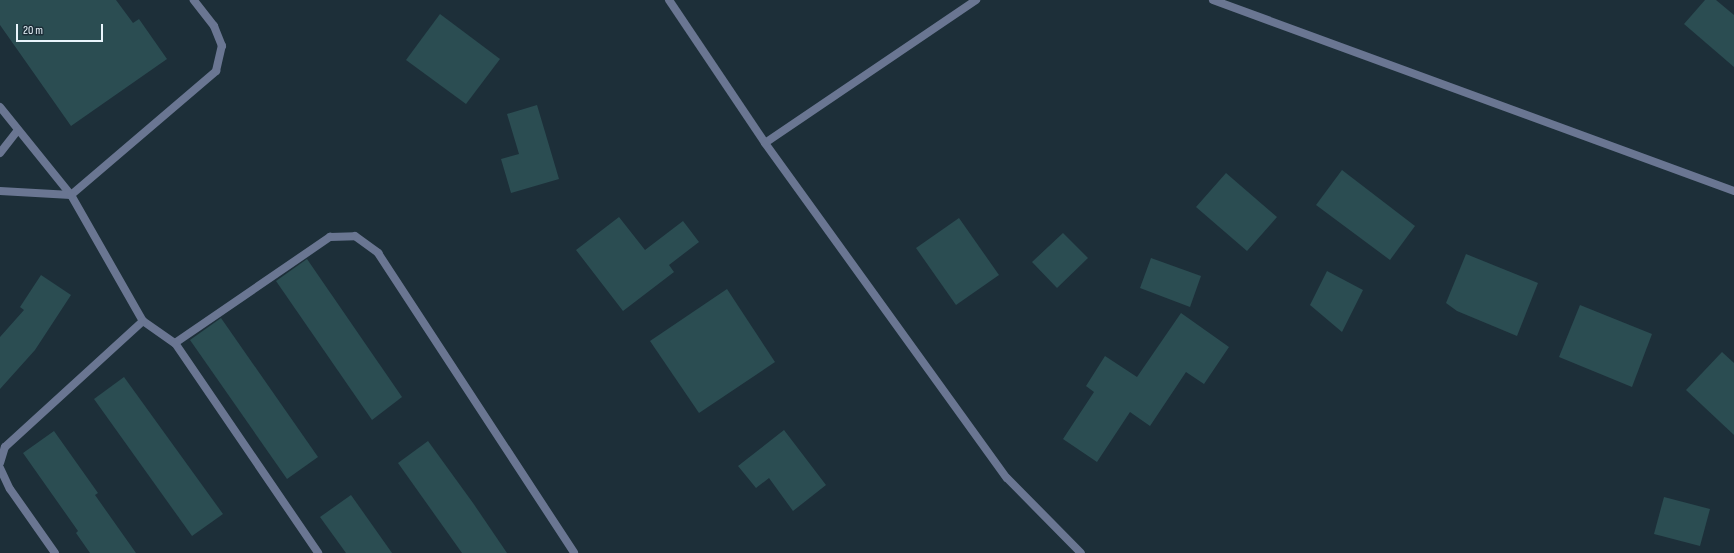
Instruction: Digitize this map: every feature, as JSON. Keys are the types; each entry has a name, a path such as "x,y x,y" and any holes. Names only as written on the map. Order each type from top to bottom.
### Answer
{"street":[{"path":"0,191 71,195 216,71 222,46 214,26 194,0"},
{"path":"669,0 765,143 1007,478 1081,553"},
{"path":"765,143 976,0"},
{"path":"1213,0 1734,191"},
{"path":"0,107 71,195 143,321 175,344 318,553"},
{"path":"0,153 18,130"},
{"path":"175,344 330,237 355,236 378,253 574,553"},
{"path":"0,463 5,447 143,321"},
{"path":"0,468 10,489 55,553"}],"building":[{"path":"0,0 116,0 133,23 139,19 167,59 71,126 0,25"},
{"path":"1705,0 1716,0 1734,15 1734,67 1684,24"},
{"path":"440,14 500,59 466,104 406,60"},
{"path":"537,105 559,179 511,193 501,159 519,154 507,114"},
{"path":"1342,170 1415,226 1390,260 1316,205"},
{"path":"1226,173 1277,217 1247,251 1196,207"},
{"path":"619,217 645,250 683,221 699,242 669,265 674,272 623,311 576,250"},
{"path":"959,218 999,275 956,305 916,248"},
{"path":"1063,233 1088,258 1057,288 1032,262"},
{"path":"1466,254 1538,283 1517,336 1457,311 1446,303"},
{"path":"1151,258 1201,276 1190,307 1140,288"},
{"path":"307,259 402,397 372,420 276,281"},
{"path":"1327,271 1363,290 1342,332 1310,305"},
{"path":"41,275 71,295 35,350 0,389 0,337 24,310 20,307"},
{"path":"727,289 775,362 699,413 650,341"},
{"path":"1580,305 1652,334 1632,387 1559,357"},
{"path":"1181,313 1229,347 1204,384 1186,372 1150,426 1130,412 1097,462 1063,439 1094,392 1086,386 1105,356 1137,377"},
{"path":"221,318 318,457 287,479 190,340"},
{"path":"1722,352 1734,363 1734,435 1686,390"},
{"path":"124,377 223,514 192,536 94,399"},
{"path":"784,430 826,485 793,511 769,478 756,488 738,466"},
{"path":"54,431 98,493 95,495 136,553 90,553 76,533 78,531 23,453"},
{"path":"428,441 507,553 462,553 398,463"},
{"path":"351,495 392,553 346,553 320,517"},
{"path":"1664,497 1710,509 1700,546 1654,534"}]}
